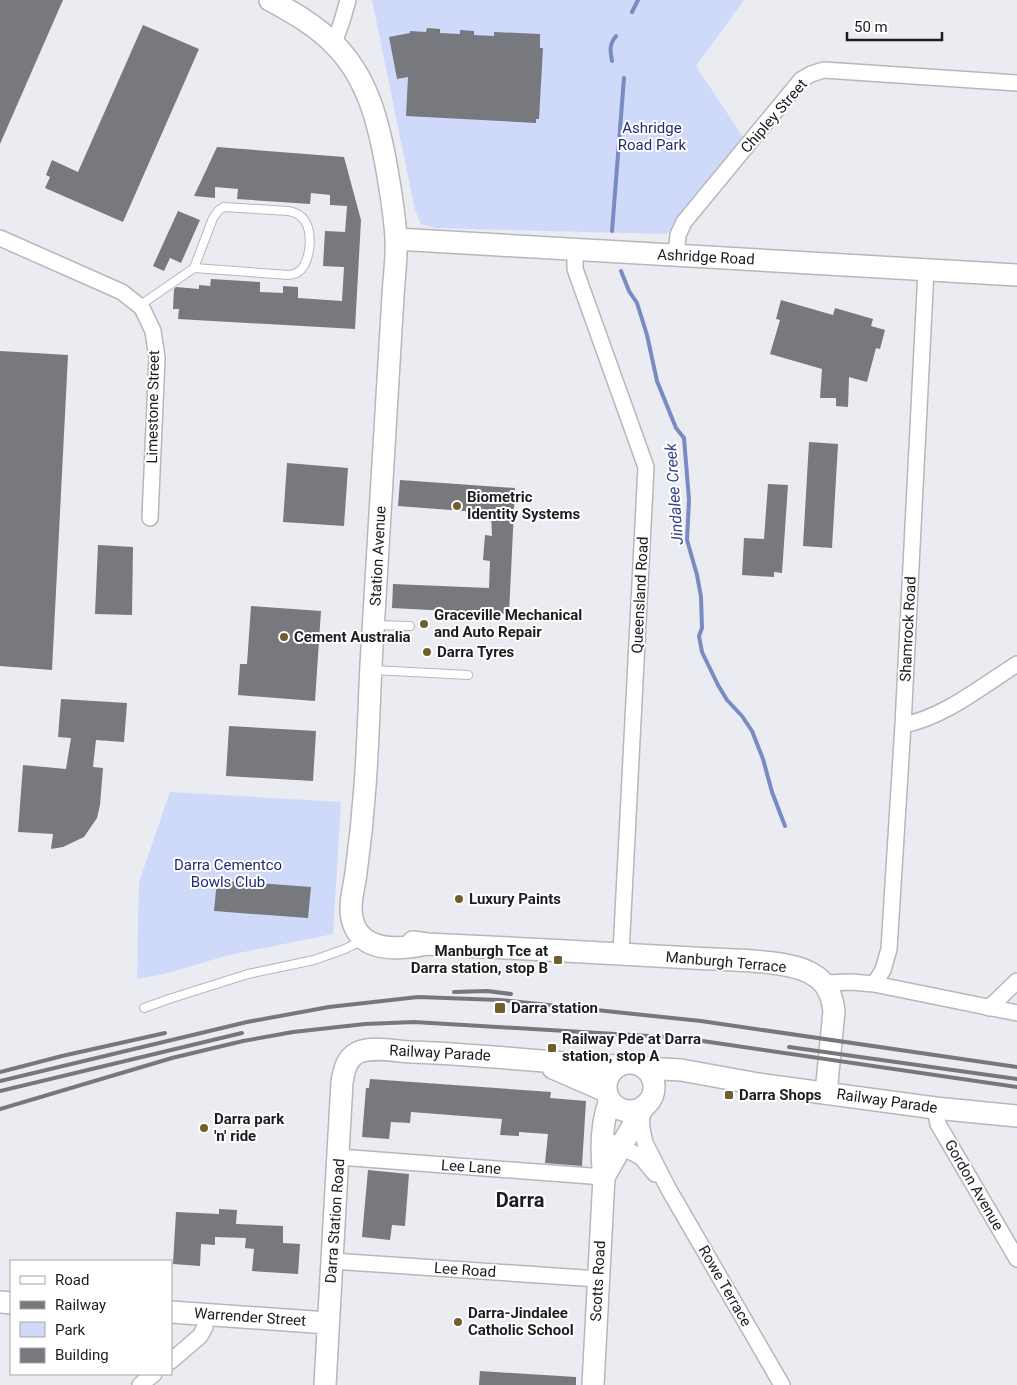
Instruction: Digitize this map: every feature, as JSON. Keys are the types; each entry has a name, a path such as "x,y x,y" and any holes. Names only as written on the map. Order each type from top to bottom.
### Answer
{"street":[{"name":"Station Avenue","path":"270,0 291,11 334,43 354,69 372,104 381,134 391,191 396,239 365,787 351,911 353,924 357,932 373,938"},
{"path":"334,43 348,0"},
{"name":"Chipley Street","path":"676,255 678,235 684,222 802,80 811,74 824,70 1017,83"},
{"name":"Limestone Street","path":"0,238 122,292 140,306 153,331 157,358 150,518"},
{"name":"Ashridge Road","path":"396,239 1017,275"},
{"name":"Queensland Road","path":"575,249 575,269 646,466 621,953"},
{"name":"Shamrock Road","path":"874,984 883,970 889,949 903,725 926,270"},
{"path":"903,725 918,723 935,716 1017,664"},
{"name":"Manburgh Terrace","path":"373,938 392,948 406,948 427,944 621,953 753,962 787,966 812,973 824,983"},
{"path":"989,1008 1017,981"},
{"path":"824,983 852,982 874,984 1017,1013"},
{"path":"824,983 830,992 834,1011 826,1093"},
{"name":"Railway Parade","path":"350,1059 358,1053 372,1050 450,1053 618,1066"},
{"name":"Darra Station Road","path":"325,1385 342,1082 344,1069 350,1059"},
{"name":"Railway Parade","path":"532,1060 608,1095"},
{"path":"632,1063 649,1077 652,1094 642,1109 622,1109 608,1095 608,1076 618,1066 632,1063"},
{"name":"Railway Parade","path":"649,1077 758,1084 935,1108 1017,1116"},
{"name":"Scotts Road","path":"593,1385 604,1177 612,1142 605,1112 608,1095"},
{"name":"Gordon Avenue","path":"935,1108 938,1124 1017,1259"},
{"name":"Scotts Road","path":"612,1142 642,1109"},
{"name":"Rowe Terrace","path":"642,1109 642,1129 645,1144 668,1188 782,1385"},
{"name":"Rowe Terrace","path":"612,1142 640,1157 668,1188"},
{"name":"Lee Lane","path":"339,1158 604,1177"},
{"name":"Lee Road","path":"332,1261 598,1279"},
{"name":"Warrender Street","path":"172,1312 328,1323"},
{"path":"172,1360 200,1336 205,1327 206,1314"},
{"path":"140,1385 153,1375"}],"lane":[{"path":"140,306 194,268 213,218 224,207 295,212 306,222 309,238 308,258 297,273 289,275 194,268"},
{"path":"374,624 410,626"},
{"path":"371,670 468,675"},
{"path":"144,1008 248,974 314,960 373,938"}],"green space":[{"name":"Ashridge Road Park","path":"372,0 744,0 696,66 745,140 667,234 435,228 421,224 415,210"},
{"name":"Darra Cementco Bowls Club","path":"170,792 341,802 333,934 229,955 164,974 137,979 139,882"}],"building":[{"path":"0,0 63,0 0,144"},
{"path":"143,25 199,49 123,222 45,188 50,177 46,175 52,160 78,172"},
{"path":"427,28 440,29 440,33 460,34 460,30 474,31 474,35 494,36 494,32 540,34 540,48 543,48 539,119 536,119 536,123 406,116 408,77 397,79 389,37 410,33 410,31 426,32"},
{"path":"217,147 344,157 361,220 355,329 178,319 179,309 173,309 174,289 176,287 199,289 199,285 210,286 211,279 260,282 260,292 283,293 283,286 298,287 298,298 342,301 344,267 323,266 325,231 345,232 347,206 330,205 330,195 311,193 310,204 237,199 238,189 215,187 215,198 194,196"},
{"path":"178,211 200,220 181,263 170,258 164,271 153,266"},
{"path":"781,300 833,315 835,308 873,319 871,326 885,330 880,349 876,348 867,382 849,377 848,407 836,406 836,398 820,398 822,369 770,354 780,320 776,319"},
{"path":"0,351 68,355 52,670 0,666"},
{"path":"809,442 838,444 832,548 803,546"},
{"path":"287,463 348,468 344,526 283,522"},
{"path":"400,480 515,488 509,614 392,608 393,584 489,588 490,561 483,560 485,535 492,536 491,513 398,506"},
{"path":"768,484 788,485 782,573 774,572 774,577 742,575 744,538 764,539"},
{"path":"98,545 133,547 132,615 95,614"},
{"name":"Cement Australia","path":"251,606 321,611 315,701 238,695 240,664 247,664"},
{"path":"61,699 127,703 124,742 96,740 93,767 103,768 97,818 84,837 63,847 51,849 53,834 18,832 23,765 66,769 71,738 58,737"},
{"path":"229,726 316,731 313,781 226,776"},
{"path":"217,880 311,887 308,918 214,911"},
{"path":"370,1079 551,1092 550,1098 586,1101 582,1166 545,1163 548,1134 519,1132 519,1136 500,1135 502,1119 411,1112 410,1123 391,1122 389,1139 362,1137 366,1088 369,1088"},
{"path":"368,1170 409,1174 405,1226 392,1225 390,1240 362,1237"},
{"path":"219,1209 237,1210 236,1224 283,1226 283,1243 300,1244 298,1274 252,1271 254,1249 245,1248 246,1238 215,1237 215,1245 201,1244 200,1266 173,1264 176,1212 219,1214"},
{"path":"480,1371 576,1377 576,1385 479,1385"}],"waterway":[{"name":"Jindalee Creek","path":"632,12 638,0"},
{"name":"Jindalee Creek","path":"612,61 611,48 616,36"},
{"name":"Jindalee Creek","path":"612,231 624,78"},
{"name":"Jindalee Creek","path":"621,271 629,291 637,303 647,335 657,381 676,428 684,438 689,500 687,540 701,597 702,628 699,636 702,652 727,700 742,716 752,731 785,826"}],"railway":[{"path":"454,992 487,991 511,994"},
{"path":"0,1081 247,1022 329,1007 418,997 500,1000 701,1021 1017,1067"},
{"path":"0,1109 172,1058 243,1041 293,1032 365,1024 414,1022 682,1038 1017,1087"},
{"path":"0,1072 165,1033"},
{"path":"0,1091 242,1033"},
{"path":"789,1047 1017,1079"}],"place":[{"name":"Biometric Identity Systems","path":"457,506"},
{"name":"Graceville Mechanical and Auto Repair","path":"424,624"},
{"name":"Cement Australia","path":"284,637"},
{"name":"Darra Tyres","path":"427,652"},
{"name":"Luxury Paints","path":"459,899"},
{"name":"Manburgh Tce at Darra station, stop B","path":"558,960"},
{"name":"Darra station","path":"500,1008"},
{"name":"Railway Pde at Darra station, stop A","path":"552,1048"},
{"name":"Darra Shops","path":"729,1095"},
{"name":"Darra park 'n' ride","path":"204,1128"},
{"name":"Darra-Jindalee Catholic School","path":"458,1322"}],"district":[{"name":"Darra","path":"520,1200"}]}
